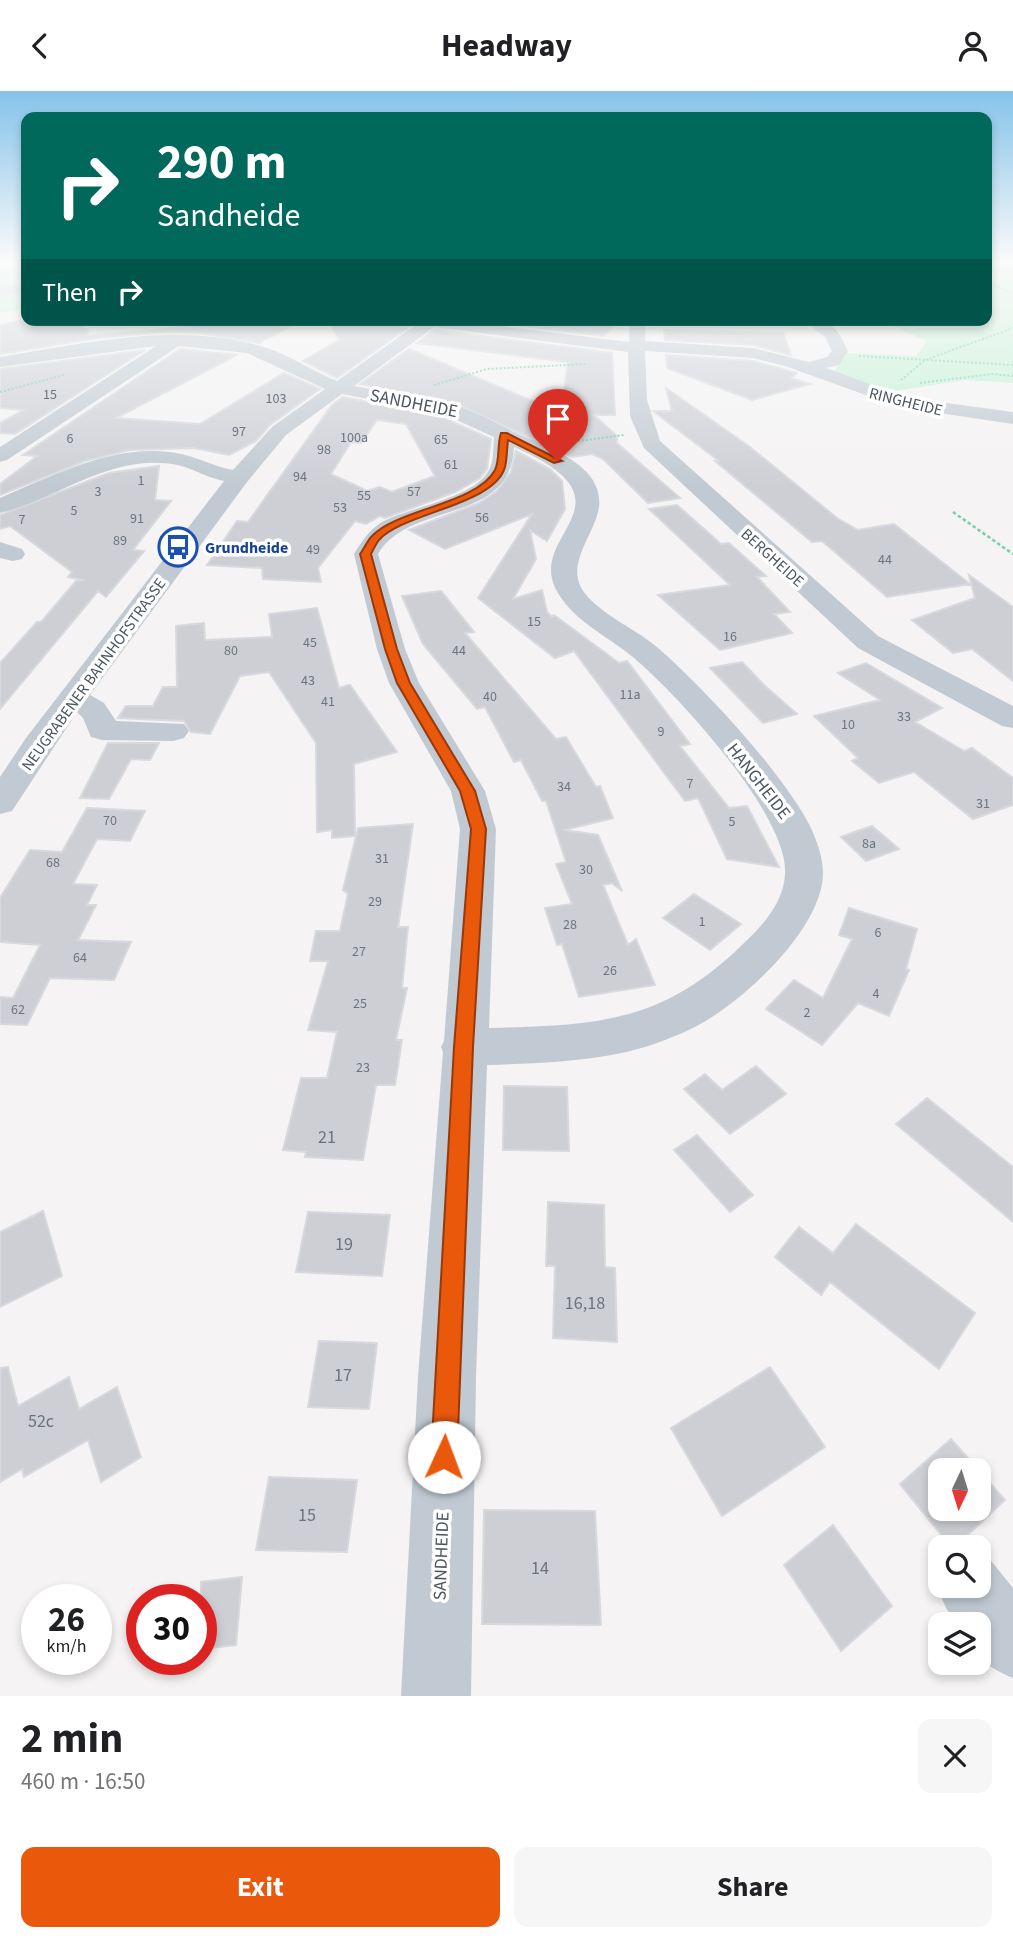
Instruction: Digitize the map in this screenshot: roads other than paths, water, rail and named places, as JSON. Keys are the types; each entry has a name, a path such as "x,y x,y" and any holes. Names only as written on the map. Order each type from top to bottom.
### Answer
{"street":[{"name":"NEUGRABENER BAHNHOFSTRASSE","path":"0,803 67,706 239,477 279,431 406,336"},
{"name":"RINGHEIDE","path":"524,336 637,353 736,351 808,368 872,393 948,412 1013,418"},
{"path":"637,353 638,336"},
{"path":"808,368 829,363 838,355 839,348 833,336"},
{"path":"0,456 148,356 183,342"},
{"name":"SANDHEIDE","path":"0,362 123,345 183,342 250,349 338,388 462,412 519,442 490,482 452,503 391,527 376,537 366,554 391,649 404,683 458,773 474,810 479,852 463,1047 447,1377 436,1696"},
{"path":"123,345 146,350 148,356"},
{"name":"BERGHEIDE","path":"637,353 638,401 645,435 670,463 868,642 909,667 980,699 1013,719"},
{"name":"HANGHEIDE","path":"463,1047 603,1039 670,1019 720,989 767,946 787,921 803,879 804,864 798,835 782,806 703,711 646,653 583,605 568,589 564,571 566,561 584,520 589,495 582,480 570,470 519,442"},
{"path":"0,506 101,466 130,459 180,459 217,476 239,477"},
{"path":"24,712 67,706 92,706 100,716 102,730 173,731"},
{"path":"979,1598 1013,1644"}],"place":[{"name":"Grundheide","path":"178,547"}]}
